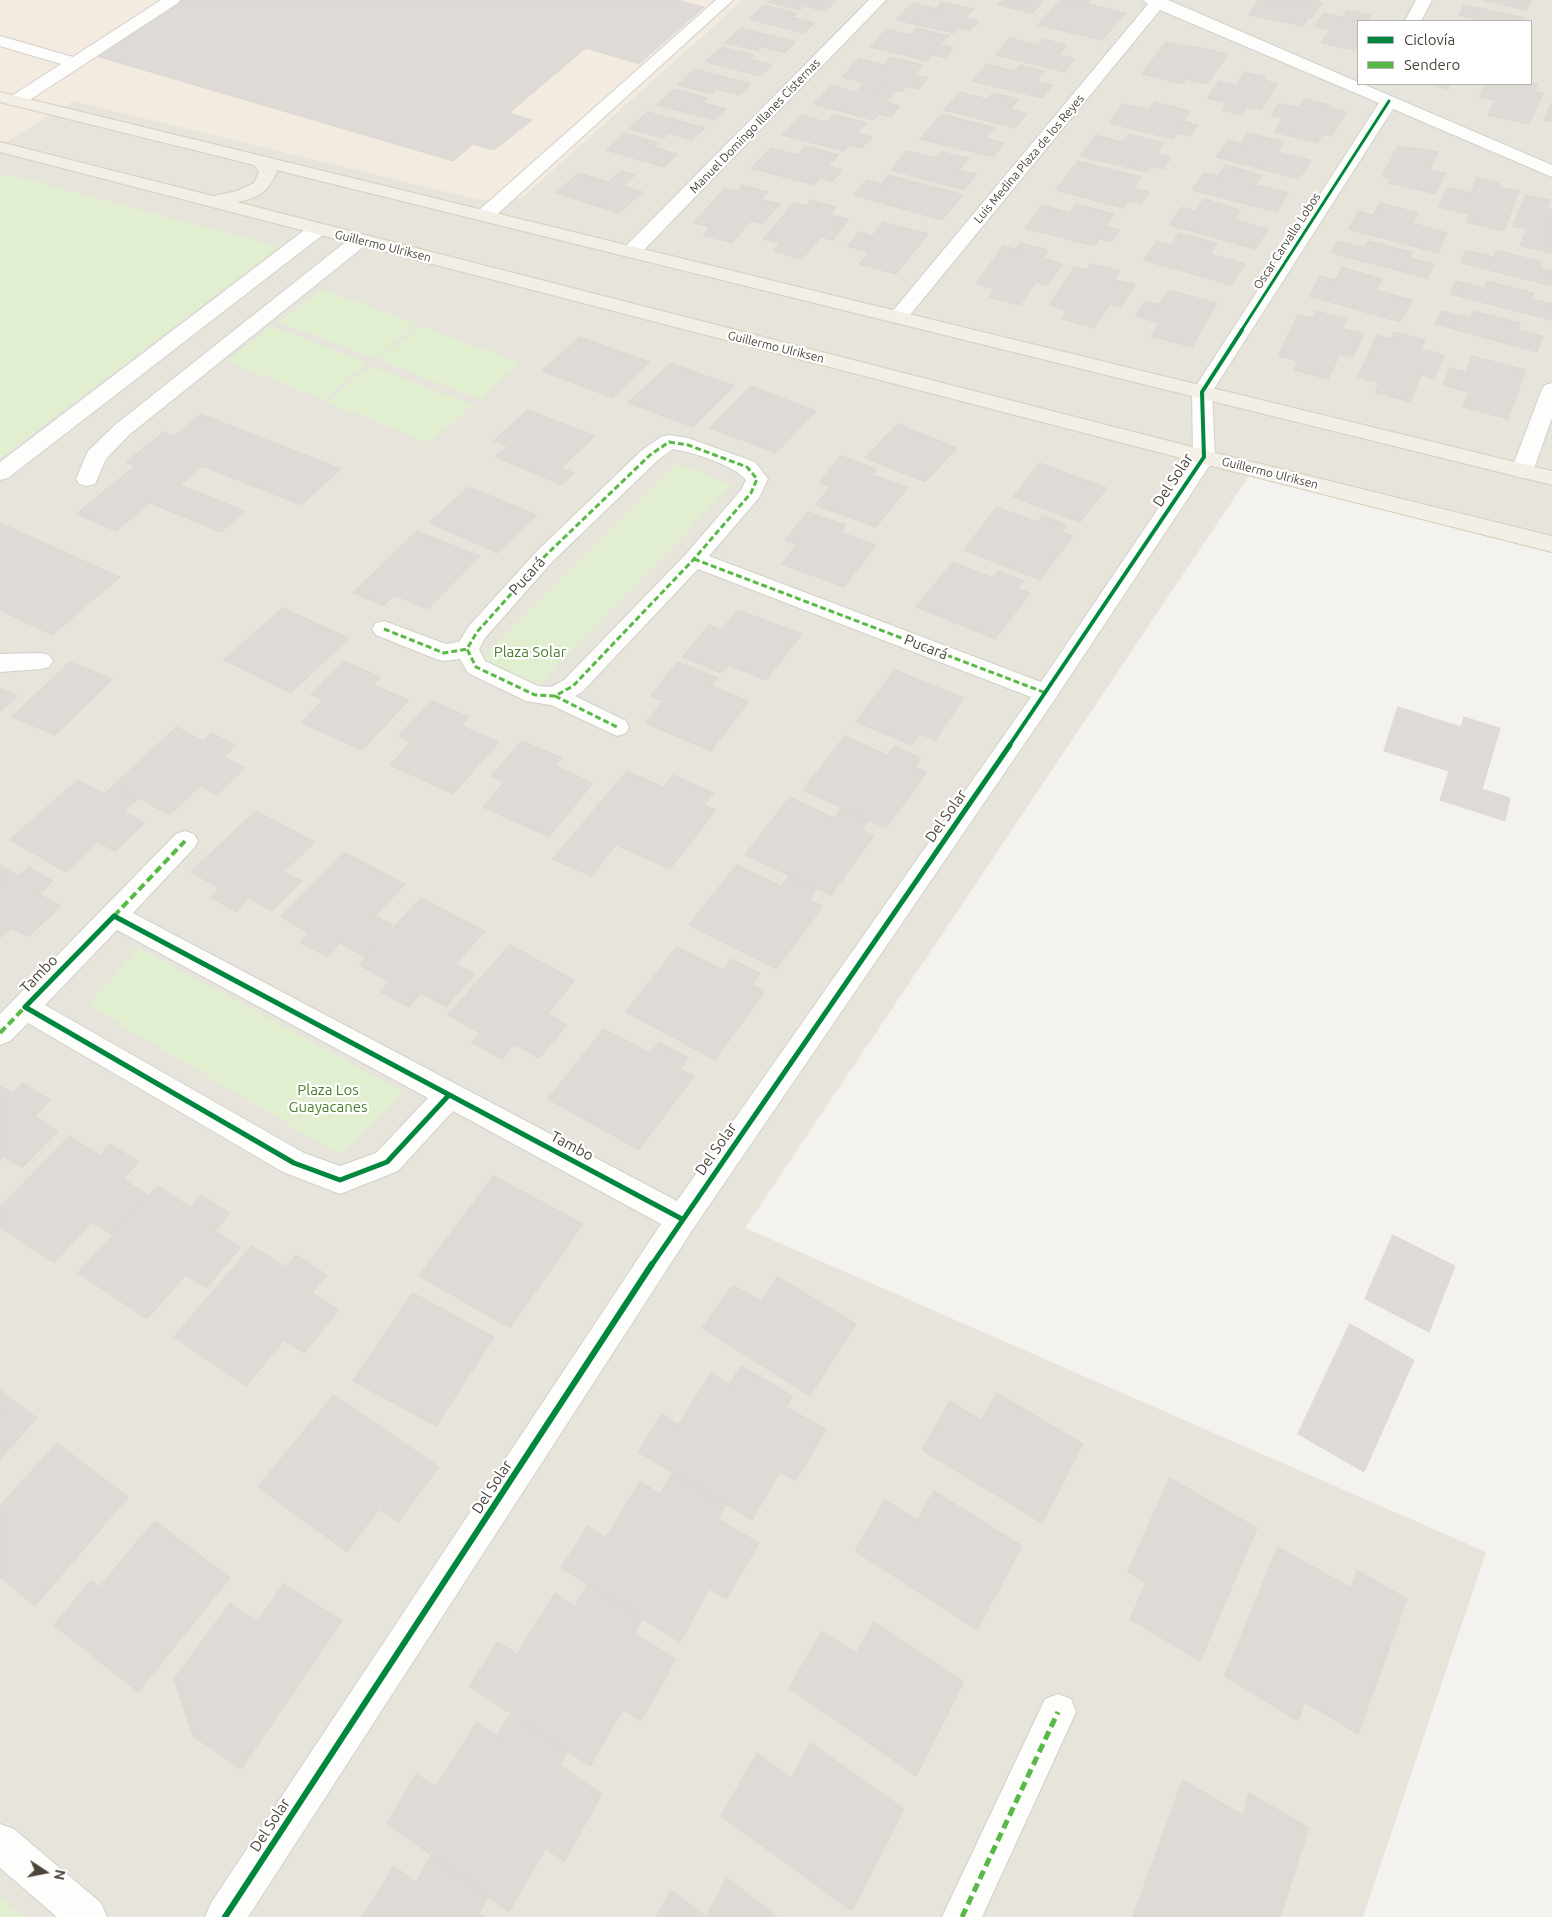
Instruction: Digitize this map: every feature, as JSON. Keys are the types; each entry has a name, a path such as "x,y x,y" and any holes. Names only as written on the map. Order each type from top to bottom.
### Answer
{"main road":[{"path":"8,99 1552,478"},
{"name":"Guillermo Ulriksen","path":"0,146 1204,457 1552,544"},
{"path":"212,202 242,196 262,186 268,172 260,160"}],"street":[{"path":"8,99 75,63 172,0"},
{"path":"485,215 725,0"},
{"name":"Manuel Domingo Illanes Cisternas","path":"632,251 878,0"},
{"path":"1414,20 1424,0"},
{"path":"1156,1 1357,83"},
{"name":"Luis Medina Plaza de los Reyes","path":"898,317 1156,1"},
{"path":"0,41 75,63"},
{"path":"1361,85 1552,172"},
{"name":"Oscar Carvallo Lobos","path":"1202,392 1381,93"},
{"path":"0,474 318,229"},
{"path":"87,479 96,456 122,430 360,240"},
{"path":"1522,471 1552,390"},
{"name":"Del Solar","path":"225,1917 682,1219 1046,693 1204,457 1202,392"},
{"name":"Pucará","path":"468,649 477,632 545,556 650,455 669,442 688,445 747,467 757,479 751,493 694,559 573,686 555,696"},
{"name":"Pucará","path":"694,559 1046,693"},
{"path":"384,628 444,653 468,649 476,667 535,694 555,696 617,727"},
{"path":"0,663 41,661"},
{"name":"Tambo","path":"0,1033 185,841"},
{"name":"Tambo","path":"114,916 682,1219"},
{"name":"Tambo","path":"25,1007 294,1163 340,1180 387,1162 449,1095"},
{"path":"962,1917 1058,1712"},
{"path":"0,1843 87,1917"}],"shaded area":[{"path":"0,0 1552,0 1552,553 1249,476 745,1228 1486,1552 1363,1917 0,1917"},
{"path":"0,0 743,0 522,198 480,200 73,101 0,146"}],"green space":[{"path":"10,175 279,247 0,459 0,177"},
{"path":"321,289 417,324 376,359 279,322"},
{"path":"271,326 368,363 324,400 226,361"},
{"path":"420,326 520,363 480,399 379,360"},
{"path":"370,366 472,405 429,443 327,402"},
{"name":"Plaza Solar","path":"677,464 732,485 535,689 481,659"},
{"name":"Plaza Los Guayacanes","path":"139,948 404,1092 340,1155 88,1005"},
{"path":"0,1897 24,1917 0,1917"}],"building":[{"path":"182,0 677,0 704,7 639,64 586,48 509,113 532,120 494,150 473,144 453,161 96,56"},
{"path":"770,0 836,1 826,11 804,6 800,10 768,2"},
{"path":"1002,0 1044,0 1033,13 997,5"},
{"path":"1061,0 1091,0 1088,4 1126,13 1102,40 1038,25"},
{"path":"1259,0 1319,0 1318,2 1322,3 1312,18 1309,17 1303,26 1249,15"},
{"path":"1483,0 1531,0 1527,10"},
{"path":"942,2 974,9 965,18 979,21 970,31 959,28 954,33 896,20 912,3 936,9"},
{"path":"764,5 797,13 792,17 815,23 803,33 749,19"},
{"path":"1464,5 1526,18 1525,20 1479,20 1459,15"},
{"path":"1347,10 1371,15 1368,20 1357,20 1357,51 1321,43 1330,30 1315,26 1323,13 1343,17"},
{"path":"741,28 796,42 785,53 762,47 758,51 725,43"},
{"path":"917,28 949,36 940,45 953,48 945,58 933,55 928,61 870,47 886,29 911,35"},
{"path":"1010,38 1037,45 1043,39 1067,45 1059,55 1075,58 1065,72 996,55"},
{"path":"1166,42 1228,54 1207,84 1186,79 1183,84 1142,74"},
{"path":"722,47 754,55 750,59 772,65 761,76 705,62"},
{"path":"891,57 923,65 914,75 928,78 919,89 907,86 902,92 842,77 859,58 884,65"},
{"path":"987,64 1014,71 1020,65 1045,71 1036,81 1053,85 1042,98 972,81"},
{"path":"695,69 751,84 739,95 716,89 712,94 678,85"},
{"path":"1245,72 1265,77 1264,80 1278,84 1261,110 1247,107 1242,115 1222,110 1227,103 1207,98 1219,81 1236,85"},
{"path":"1532,83 1538,84 1534,91 1543,93 1529,124 1488,115 1495,100 1479,96 1484,85 1532,85"},
{"path":"863,84 896,92 886,102 900,106 891,117 879,114 873,120 813,104 831,85 856,92"},
{"path":"1431,85 1450,85 1448,89"},
{"path":"674,89 707,98 703,102 726,109 714,120 657,105"},
{"path":"960,92 987,99 993,93 1019,99 1010,109 1027,114 1015,128 944,110"},
{"path":"1304,99 1331,105 1329,108 1346,112 1332,136 1323,134 1317,143 1274,132 1283,118 1271,115 1279,103 1298,108"},
{"path":"1155,102 1190,111 1183,121 1198,125 1190,136 1178,133 1173,139 1109,123 1123,104 1149,110"},
{"path":"1552,104 1552,122 1544,120"},
{"path":"648,112 705,128 692,140 668,133 664,138 629,129"},
{"path":"834,114 867,123 857,133 872,137 862,148 849,145 844,151 782,135 801,115 826,122"},
{"path":"942,114 996,128 986,138 1004,143 993,157 920,139"},
{"path":"625,133 659,143 654,147 678,154 664,167 606,150"},
{"path":"1248,133 1284,142 1278,152 1311,160 1299,179 1216,157 1228,140 1241,144"},
{"path":"1129,134 1164,143 1157,154 1171,157 1164,169 1151,166 1146,172 1080,156 1096,135 1122,142"},
{"path":"805,146 839,155 828,166 842,170 832,182 820,178 814,185 751,168 771,148 797,155"},
{"path":"1398,146 1438,152 1430,170 1445,173 1436,194 1388,183 1390,178 1383,176"},
{"path":"907,151 936,158 942,152 969,158 959,170 977,174 964,190 891,170"},
{"path":"1078,161 1141,177 1134,188 1149,192 1141,204 1128,201 1123,208 1056,190"},
{"path":"1226,165 1262,175 1255,185 1289,193 1277,212 1192,190 1204,173 1218,176"},
{"path":"621,171 635,175 623,186 643,192 619,213 555,193 579,173 608,182"},
{"path":"889,175 963,195 942,220 853,195 867,180 881,184"},
{"path":"1477,178 1499,183 1498,187 1519,191 1504,231 1466,222 1469,214 1439,207 1447,187 1471,193"},
{"path":"742,185 768,192 761,199 780,204 762,224 751,221 732,243 703,235 710,227 693,223 725,188 737,191"},
{"path":"1526,195 1550,200 1547,209 1552,210 1552,253 1520,246 1527,229 1513,226"},
{"path":"1204,199 1241,210 1234,220 1268,229 1255,249 1169,225 1182,207 1195,211"},
{"path":"811,200 836,207 830,215 849,219 833,240 821,237 802,259 773,251 780,243 763,239 794,203 806,206"},
{"path":"1380,203 1419,213 1412,223 1447,233 1438,253 1348,229 1359,211 1373,215"},
{"path":"1076,204 1114,214 1105,226 1120,230 1112,242 1099,239 1094,246 1025,228 1042,205 1069,213"},
{"path":"883,222 928,234 896,274 859,264 869,252 847,246 859,232 872,236"},
{"path":"1179,233 1217,243 1210,254 1245,264 1231,285 1143,260 1157,241 1171,245"},
{"path":"1338,241 1365,248 1368,241 1413,252 1410,258 1434,264 1427,278 1331,253"},
{"path":"1020,243 1048,250 1043,258 1063,264 1048,285 1036,282 1020,305 989,297 994,289 976,284 1003,246 1016,249"},
{"path":"1466,250 1494,257 1496,250 1542,262 1539,268 1552,271 1552,286 1461,263"},
{"path":"1091,264 1120,271 1114,279 1135,285 1121,307 1110,304 1094,328 1062,319 1067,311 1049,305 1074,267 1087,270"},
{"path":"1342,267 1382,279 1376,290 1412,300 1400,322 1309,296 1320,276 1335,280"},
{"path":"1456,281 1484,288 1487,281 1534,293 1531,299 1552,304 1551,320 1450,294"},
{"path":"1169,290 1217,303 1192,347 1151,336 1159,323 1135,316 1145,301 1159,304"},
{"path":"1316,311 1346,319 1342,328 1364,334 1353,357 1340,354 1328,379 1294,370 1298,361 1278,356 1298,315 1312,318"},
{"path":"1442,311 1470,318 1473,311 1520,323 1518,330 1543,336 1537,352 1435,324"},
{"path":"1394,332 1425,340 1421,349 1444,355 1434,379 1421,375 1410,402 1375,392 1379,383 1358,377 1377,335 1391,339"},
{"path":"580,337 650,362 613,398 542,371"},
{"path":"1472,356 1526,370 1508,419 1463,407 1469,392 1443,385 1450,368 1466,372"},
{"path":"671,363 734,386 693,427 628,403"},
{"path":"751,386 816,411 776,453 710,428"},
{"path":"528,410 595,436 561,468 574,473 562,485 495,457 508,446 494,441"},
{"path":"201,414 341,469 301,505 202,466 180,485 245,511 221,532 150,503 116,531 76,514 135,466 126,462 164,432 174,436"},
{"path":"898,424 957,448 925,482 865,458"},
{"path":"841,456 877,469 872,475 908,487 876,527 815,505 830,487 819,483"},
{"path":"1040,463 1107,488 1080,522 1013,497"},
{"path":"469,487 537,515 498,553 429,523"},
{"path":"997,507 1037,522 1042,515 1067,525 1062,532 1073,536 1040,580 964,550"},
{"path":"808,512 846,525 840,532 876,545 844,587 781,564 797,545 785,540"},
{"path":"0,523 120,577 52,635 0,610"},
{"path":"417,531 480,556 428,609 394,595 384,606 353,593"},
{"path":"953,562 993,578 998,571 1024,581 1018,588 1030,593 995,639 916,607"},
{"path":"283,608 349,638 291,693 224,660"},
{"path":"738,610 802,634 766,680 728,665 721,673 682,657 709,625 721,630"},
{"path":"344,661 380,677 373,685 409,700 362,750 301,723 323,700 311,695"},
{"path":"70,662 113,679 55,735 12,717"},
{"path":"678,662 718,678 711,686 749,701 711,751 645,723 663,701 651,696"},
{"path":"895,670 964,698 935,740 920,734 912,745 856,722"},
{"path":"0,688 18,696 0,712"},
{"path":"432,701 469,717 461,726 499,742 453,794 390,765 411,742 399,736"},
{"path":"1398,707 1461,727 1464,717 1500,728 1482,789 1510,798 1505,821 1440,800 1449,771 1384,751"},
{"path":"177,727 203,741 212,733 236,745 224,757 245,768 217,795 200,786 170,815 114,785"},
{"path":"845,736 887,755 894,746 921,758 915,767 927,772 886,828 803,790"},
{"path":"522,741 562,758 555,766 593,783 549,837 483,807 504,782 491,777"},
{"path":"627,771 663,787 673,775 714,793 704,805 716,810 670,869 616,845 591,876 553,859"},
{"path":"78,780 104,794 113,786 138,799 124,811 145,823 115,851 98,842 66,872 10,840"},
{"path":"790,797 834,818 841,808 868,821 862,830 874,836 831,895 745,855"},
{"path":"256,811 315,842 284,872 302,881 272,911 249,898 236,912 210,897 219,888 191,872"},
{"path":"344,852 405,884 375,916 393,925 365,957 340,943 328,957 300,942 309,933 281,917"},
{"path":"0,865 19,876 29,867 53,881 39,894 61,906 28,937 12,928 0,938"},
{"path":"737,865 781,886 789,876 817,889 810,900 823,906 776,969 689,925"},
{"path":"421,898 485,931 456,964 475,974 446,1007 421,993 409,1007 380,992 389,982 359,965"},
{"path":"510,945 575,980 548,1014 567,1025 539,1058 514,1044 502,1059 471,1042 480,1033 448,1015"},
{"path":"677,947 723,970 731,959 760,973 752,985 765,991 715,1060 626,1012"},
{"path":"604,1029 650,1053 659,1042 689,1058 680,1069 694,1076 639,1150 548,1099"},
{"path":"23,1083 50,1100 35,1116 58,1131 22,1168 4,1156 0,1161 0,1086 13,1093"},
{"path":"70,1136 100,1156 110,1144 139,1162 123,1179 148,1195 112,1234 92,1222 54,1263 0,1227 0,1207"},
{"path":"494,1176 583,1224 510,1328 419,1276"},
{"path":"158,1186 190,1207 200,1195 230,1213 215,1231 241,1247 206,1288 186,1275 147,1319 78,1273"},
{"path":"1393,1235 1455,1266 1429,1332 1365,1299"},
{"path":"252,1246 286,1267 296,1255 327,1275 312,1293 339,1310 304,1353 284,1340 246,1386 174,1337"},
{"path":"778,1277 856,1324 810,1396 702,1328 733,1285 761,1301"},
{"path":"413,1293 494,1337 436,1426 353,1381"},
{"path":"1350,1324 1414,1360 1364,1472 1298,1434"},
{"path":"741,1366 793,1396 786,1407 826,1429 796,1481 780,1472 752,1520 638,1452 662,1414 678,1425 711,1373 729,1384"},
{"path":"0,1390 37,1418 0,1459"},
{"path":"997,1393 1083,1444 1042,1523 922,1450 950,1401 981,1420"},
{"path":"334,1395 439,1467 398,1522 379,1509 347,1552 258,1487"},
{"path":"57,1443 128,1497 35,1606 0,1577 0,1506"},
{"path":"672,1473 725,1505 718,1519 759,1543 726,1599 709,1589 680,1642 561,1568 588,1526 606,1538 640,1481 660,1494"},
{"path":"1170,1478 1257,1528 1200,1661 1130,1619 1146,1583 1128,1572"},
{"path":"934,1491 1022,1546 977,1630 855,1551 885,1500 917,1520"},
{"path":"155,1521 230,1578 138,1692 54,1625 91,1580 99,1587"},
{"path":"1278,1547 1351,1588 1357,1570 1407,1599 1358,1734 1305,1702 1298,1721 1225,1676"},
{"path":"284,1584 342,1621 241,1769 193,1736 174,1679 230,1603 257,1622"},
{"path":"588,1584 643,1619 634,1633 676,1659 641,1721 623,1710 590,1766 469,1686 498,1642 517,1654 555,1593 574,1606"},
{"path":"874,1622 964,1682 916,1776 789,1688 822,1631 856,1653"},
{"path":"510,1715 567,1751 560,1765 602,1794 564,1862 546,1848 509,1912 387,1823 416,1774 436,1787 477,1722 497,1736"},
{"path":"811,1743 904,1809 852,1911 721,1816 757,1753 791,1778"},
{"path":"1183,1780 1243,1815 1249,1793 1309,1828 1280,1917 1133,1917"},
{"path":"431,1856 489,1897 479,1913 484,1917 362,1917 394,1866 416,1882"},
{"path":"727,1878 778,1917 656,1917 671,1890 706,1916"}],"marked path":[{"path":"669,442 688,445 747,467 757,479 751,493 694,559 573,686 555,696 535,695 476,667 467,649 477,632 545,556 650,455 669,442"},
{"path":"694,559 1046,693"},
{"path":"384,629 444,653 467,649"},
{"path":"555,696 617,727"},
{"path":"114,916 185,841"},
{"path":"0,1033 25,1007"},
{"path":"962,1917 1058,1712"}],"cycle path":[{"path":"225,1917 682,1219 1046,693 1204,457 1202,392 1389,101"},
{"path":"449,1095 387,1162 340,1180 294,1163 25,1007 114,916 682,1219"}]}
